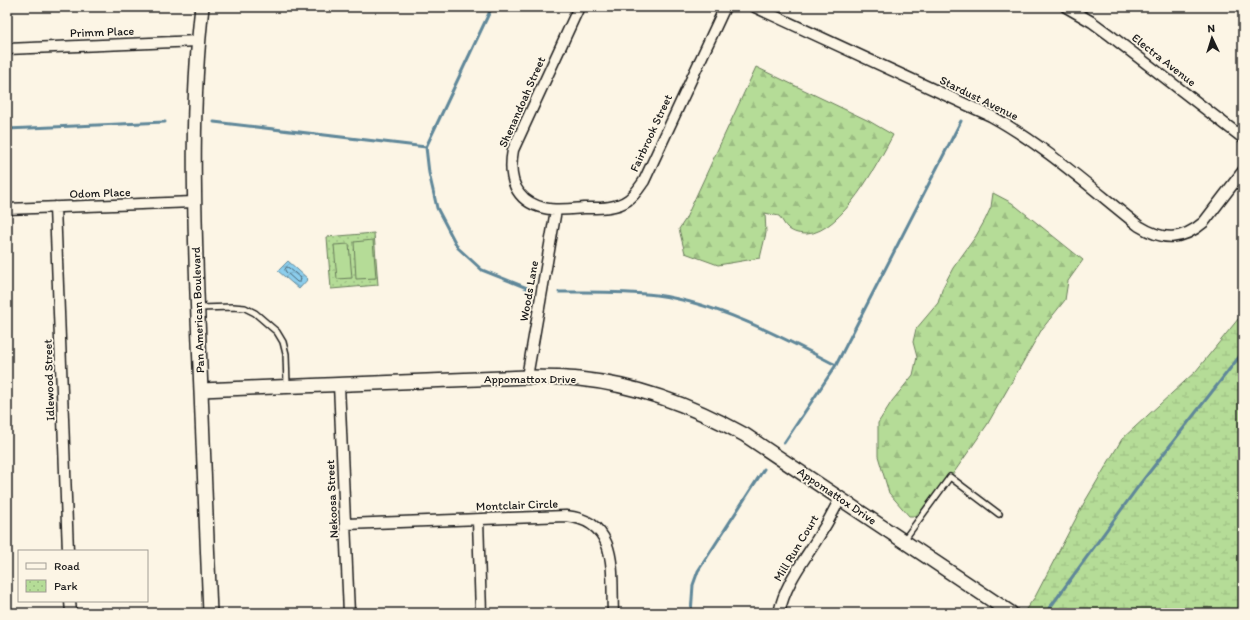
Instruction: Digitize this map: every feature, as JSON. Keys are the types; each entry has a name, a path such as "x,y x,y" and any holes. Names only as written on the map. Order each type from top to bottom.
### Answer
{"street":[{"name":"Pan American Boulevard","path":"202,7 198,42 194,132 194,202 210,613"},
{"name":"Shenandoah Street","path":"556,210 543,208 533,204 522,196 513,182 510,171 510,163 513,150 580,7"},
{"name":"Fairbrook Street","path":"556,210 614,206 628,200 639,189 725,7"},
{"name":"Stardust Avenue","path":"755,7 997,119 1029,139 1139,226 1148,232 1159,236 1175,237 1190,232 1204,222 1243,171"},
{"name":"Electra Avenue","path":"1066,7 1092,22 1111,36 1243,138"},
{"name":"Primm Place","path":"7,49 198,42"},
{"name":"Odom Place","path":"7,210 194,202"},
{"name":"Idlewood Street","path":"55,208 68,550"},
{"name":"Woods Lane","path":"527,377 556,210"},
{"name":"Appomattox Drive","path":"201,390 558,377 605,382 646,391 715,418 745,435 1008,611"},
{"name":"Nekoosa Street","path":"339,385 349,613"},
{"name":"Mill Run Court","path":"779,613 789,582 822,532 840,499"},
{"name":"Montclair Circle","path":"346,524 566,516 575,517 591,523 602,533 609,546 611,556 613,613"},
{"path":"478,520 481,613"},
{"path":"70,602 71,613"}],"lane":[{"path":"198,308 233,306 245,308 256,313 277,332 283,342 286,354 287,387"},
{"path":"904,541 950,477 999,514"}],"green space":[{"path":"756,67 869,121 893,135 858,194 833,222 820,230 802,234 790,230 779,216 765,213 766,233 760,258 718,265 685,253 679,229 685,220"},
{"path":"993,193 1012,203 1083,260 1068,281 1065,300 1042,329 987,425 955,471 919,516 909,516 889,493 878,456 878,423 892,401 913,375 917,357 913,342 916,329 938,303 943,287 953,268 976,236 991,207"},
{"path":"374,233 378,285 331,289 327,237"},
{"path":"373,240 376,278 356,279 354,242"},
{"path":"349,244 352,278 337,279 334,245"},
{"path":"1243,313 1243,613 1023,613 1035,597 1084,503 1122,439 1196,371"}],"water":[{"path":"288,261 308,279 299,289 278,271"}],"waterway":[{"path":"492,7 426,147 429,173 437,208 458,248 482,270 527,288"},
{"path":"784,443 836,365 961,121"},
{"path":"7,129 165,122"},
{"path":"214,122 426,147"},
{"path":"559,292 631,293 680,299 726,313 749,322 836,365"},
{"path":"1046,613 1140,484 1243,352"},
{"path":"691,613 693,585 698,571 764,469"}]}
